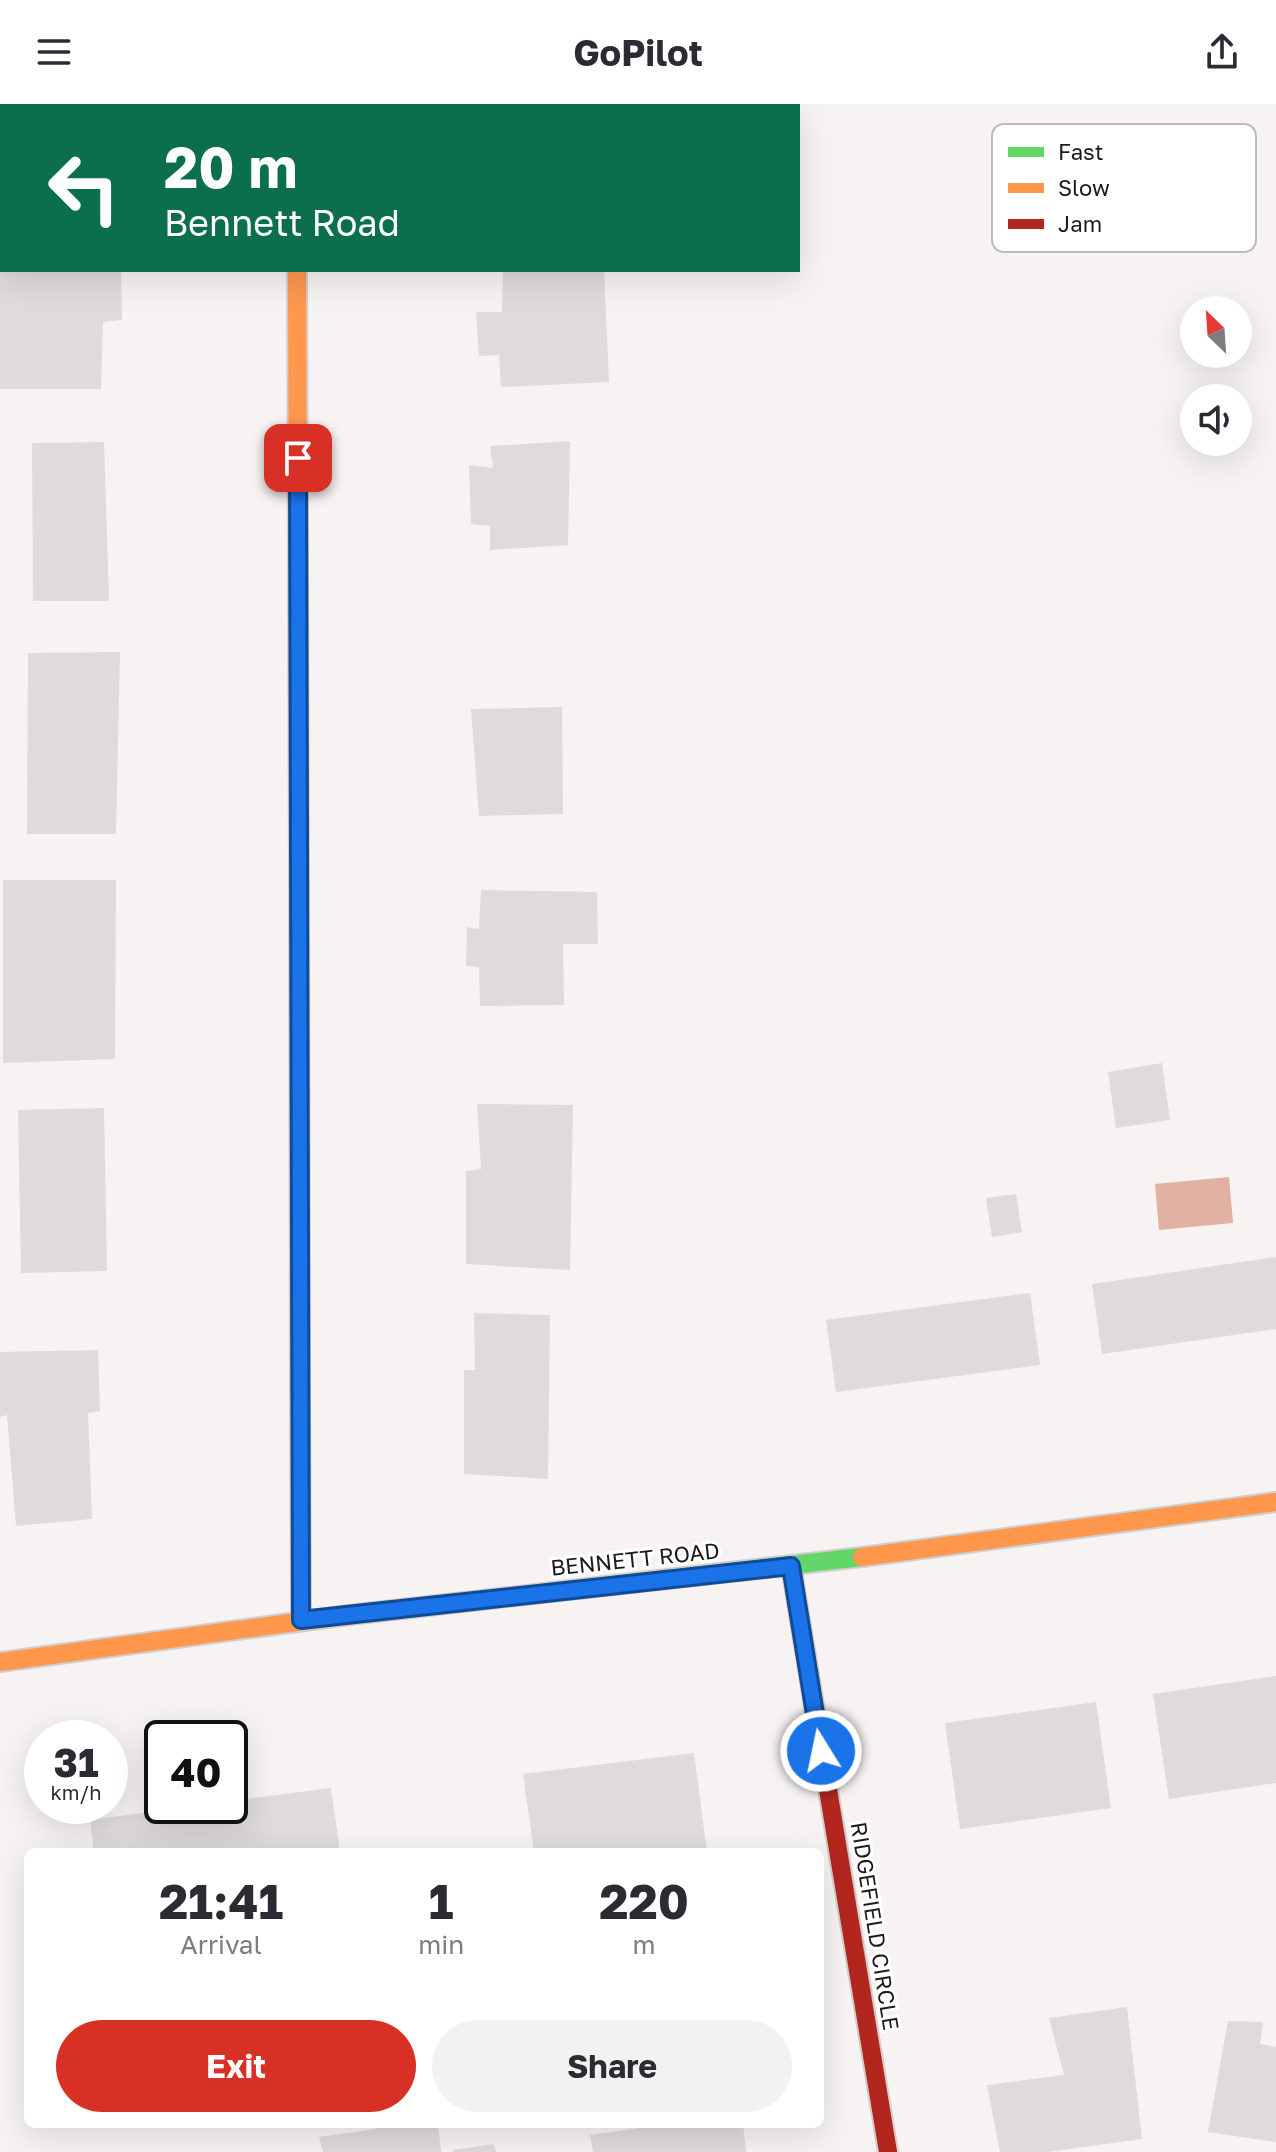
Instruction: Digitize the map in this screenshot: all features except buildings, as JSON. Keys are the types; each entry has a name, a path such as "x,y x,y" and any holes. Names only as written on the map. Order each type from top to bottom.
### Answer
{"street":[{"path":"297,272 301,1620"},
{"name":"BENNETT ROAD","path":"0,1662 301,1620 791,1566 1276,1502"},
{"name":"RIDGEFIELD CIRCLE","path":"791,1566 888,2152"}],"shaded area":[{"path":"1229,1177 1233,1223 1159,1230 1155,1184"}],"traffic: fast":[{"path":"349,1615 862,1557"}],"traffic: slow":[{"path":"297,272 299,878"},
{"path":"300,1411 301,1620"},
{"path":"862,1557 1276,1502"},
{"path":"0,1662 349,1615"}],"traffic: jam":[{"path":"299,878 300,1411"},
{"path":"791,1566 888,2152"}],"route":[{"path":"298,458 301,1620 791,1566 821,1751"}]}
